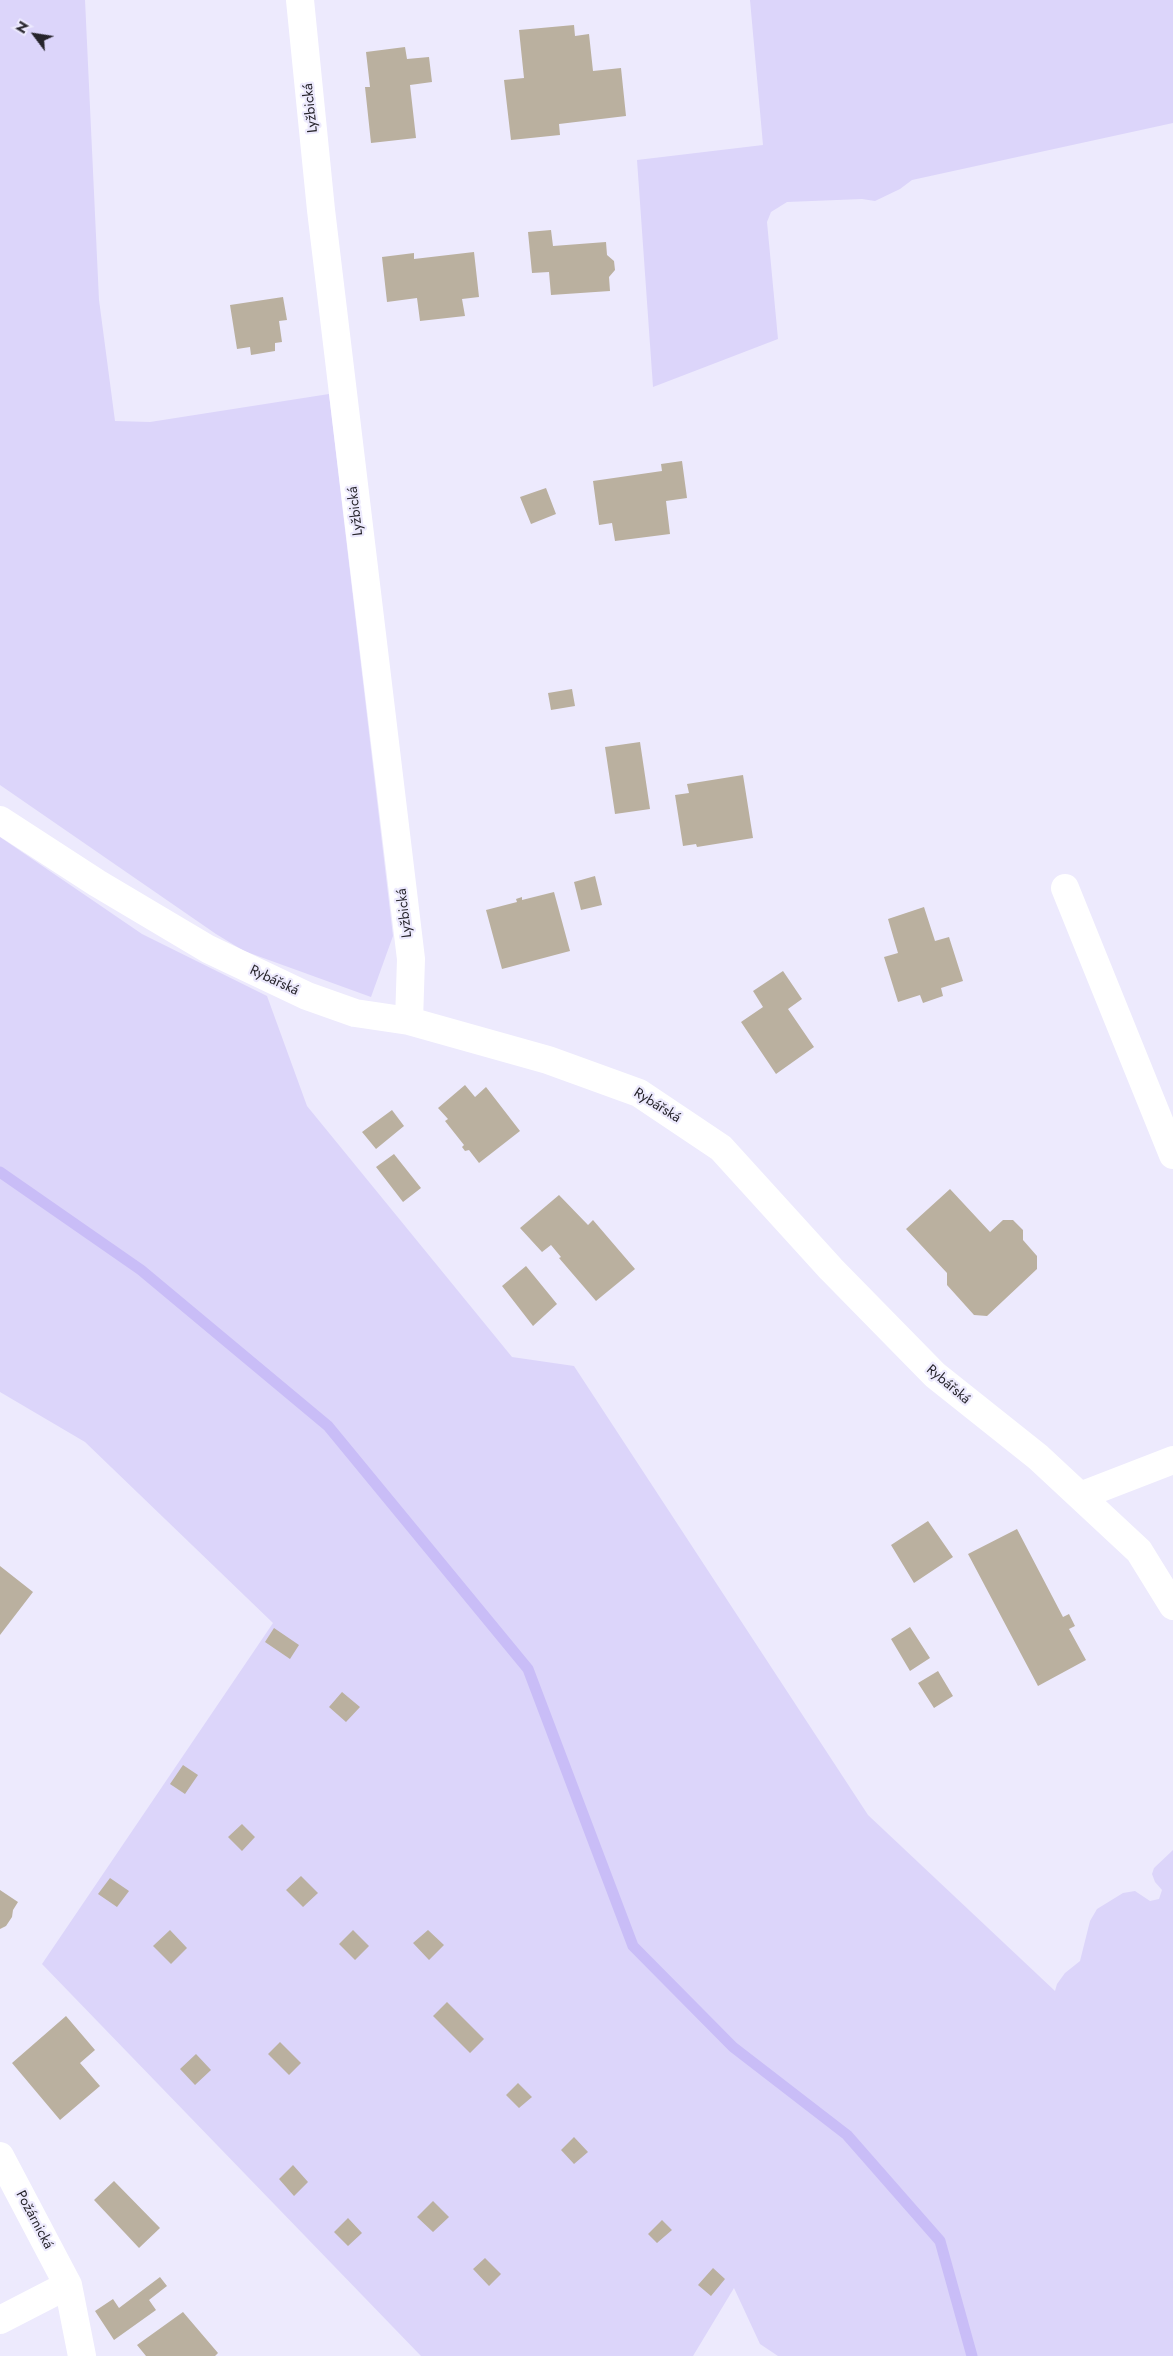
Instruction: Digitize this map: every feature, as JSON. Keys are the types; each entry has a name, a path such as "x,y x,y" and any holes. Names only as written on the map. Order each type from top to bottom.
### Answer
{"street":[{"name":"Lyžbická","path":"300,0 330,288 411,959 409,1021"},
{"name":"Rybářská","path":"0,820 97,884 208,949 307,996 355,1013 409,1021 548,1060 639,1093 721,1148 831,1269 934,1375 1038,1457 1139,1551 1173,1606"},
{"path":"1065,888 1173,1155"},
{"path":"1080,1496 1173,1460"},
{"name":"Požárnická","path":"0,2156 68,2285 82,2356"},
{"path":"0,2320 68,2285"}],"shaded area":[{"path":"0,0 85,0 99,300 115,421 150,422 329,394 393,936 371,997 244,951 216,934 0,785"},
{"path":"750,0 1173,0 1173,123 912,180 900,189 875,201 862,199 787,202 771,212 767,222 778,339 653,387 637,160 763,145"},
{"path":"0,837 142,934 267,996 307,1106 512,1357 574,1366 868,1815 1055,1991 1057,1984 1065,1973 1080,1961 1090,1921 1097,1909 1123,1893 1135,1891 1150,1901 1159,1899 1162,1890 1155,1882 1152,1874 1154,1868 1173,1850 1173,2356 778,2356 760,2344 734,2288 693,2356 421,2356 42,1964 273,1623 85,1442 0,1392"}],"building":[{"path":"574,25 575,36 589,34 593,71 621,68 626,116 559,124 560,135 511,140 504,80 524,78 519,30"},
{"path":"405,47 407,59 429,57 432,82 410,85 416,138 371,143 365,87 370,87 366,52"},
{"path":"551,230 553,246 606,242 607,255 614,261 615,270 609,277 610,291 551,295 549,272 532,273 528,232"},
{"path":"474,252 479,297 462,299 465,316 420,321 417,298 387,302 382,257 414,253 414,259"},
{"path":"283,297 287,320 279,321 282,342 275,343 275,351 251,355 250,347 237,349 230,305"},
{"path":"682,461 687,498 666,501 670,534 615,541 612,523 599,525 593,481 662,471 661,464"},
{"path":"546,488 556,514 531,524 520,497"},
{"path":"572,689 575,706 551,710 548,693"},
{"path":"640,742 650,809 615,814 605,747"},
{"path":"743,775 753,838 697,847 696,844 683,846 675,795 689,793 687,784"},
{"path":"595,876 602,905 581,910 574,882"},
{"path":"554,892 570,951 502,969 486,910 517,902 516,899 522,897 522,900"},
{"path":"924,907 935,941 949,937 963,981 941,988 943,996 923,1003 920,995 898,1002 884,957 898,953 888,919"},
{"path":"783,971 802,999 788,1009 814,1047 776,1074 741,1022 763,1007 753,991"},
{"path":"465,1085 475,1097 486,1087 520,1131 479,1163 469,1150 465,1151 462,1147 464,1145 445,1121 448,1119 438,1108"},
{"path":"392,1110 404,1126 376,1149 362,1132"},
{"path":"394,1154 421,1188 403,1202 376,1167"},
{"path":"950,1189 990,1232 1003,1220 1013,1220 1023,1230 1023,1240 1037,1256 1037,1269 987,1316 974,1315 947,1285 947,1273 906,1229"},
{"path":"559,1195 588,1225 593,1220 635,1269 596,1301 559,1258 561,1257 551,1245 542,1252 520,1228"},
{"path":"526,1266 557,1304 533,1326 502,1286"},
{"path":"928,1521 953,1557 914,1583 891,1545"},
{"path":"1017,1529 1063,1617 1069,1614 1075,1626 1069,1629 1086,1660 1038,1686 968,1554"},
{"path":"0,1566 33,1592 0,1635"},
{"path":"910,1627 930,1658 910,1671 891,1639"},
{"path":"274,1628 299,1645 290,1659 265,1642"},
{"path":"938,1671 953,1696 934,1708 918,1683"},
{"path":"342,1692 360,1707 346,1722 329,1707"},
{"path":"183,1765 198,1775 185,1794 170,1784"},
{"path":"242,1824 255,1837 242,1851 228,1837"},
{"path":"301,1876 318,1893 303,1907 286,1890"},
{"path":"110,1878 129,1891 117,1907 98,1894"},
{"path":"0,1890 18,1902 6,1926 0,1929"},
{"path":"170,1930 187,1948 171,1964 153,1946"},
{"path":"353,1930 369,1946 355,1960 339,1944"},
{"path":"428,1930 444,1945 429,1960 413,1943"},
{"path":"447,2002 484,2039 470,2053 433,2016"},
{"path":"66,2016 95,2050 80,2063 100,2086 60,2120 12,2063"},
{"path":"280,2042 301,2063 289,2075 268,2054"},
{"path":"196,2054 211,2070 195,2085 180,2069"},
{"path":"518,2083 532,2097 519,2108 506,2095"},
{"path":"574,2137 588,2152 574,2164 561,2150"},
{"path":"293,2165 308,2182 294,2196 279,2179"},
{"path":"114,2181 160,2228 139,2248 94,2200"},
{"path":"433,2201 449,2217 433,2232 417,2217"},
{"path":"348,2218 362,2233 348,2246 334,2232"},
{"path":"662,2220 672,2230 657,2243 648,2234"},
{"path":"485,2258 501,2274 489,2286 473,2269"},
{"path":"713,2268 725,2279 711,2296 698,2285"},
{"path":"160,2277 167,2286 149,2300 156,2310 114,2340 95,2311 113,2299 119,2308"},
{"path":"183,2312 218,2353 215,2356 146,2356 137,2345"}],"waterway":[{"path":"0,1172 141,1270 328,1426 528,1669 633,1946 733,2047 847,2135 940,2241 972,2356"}]}
